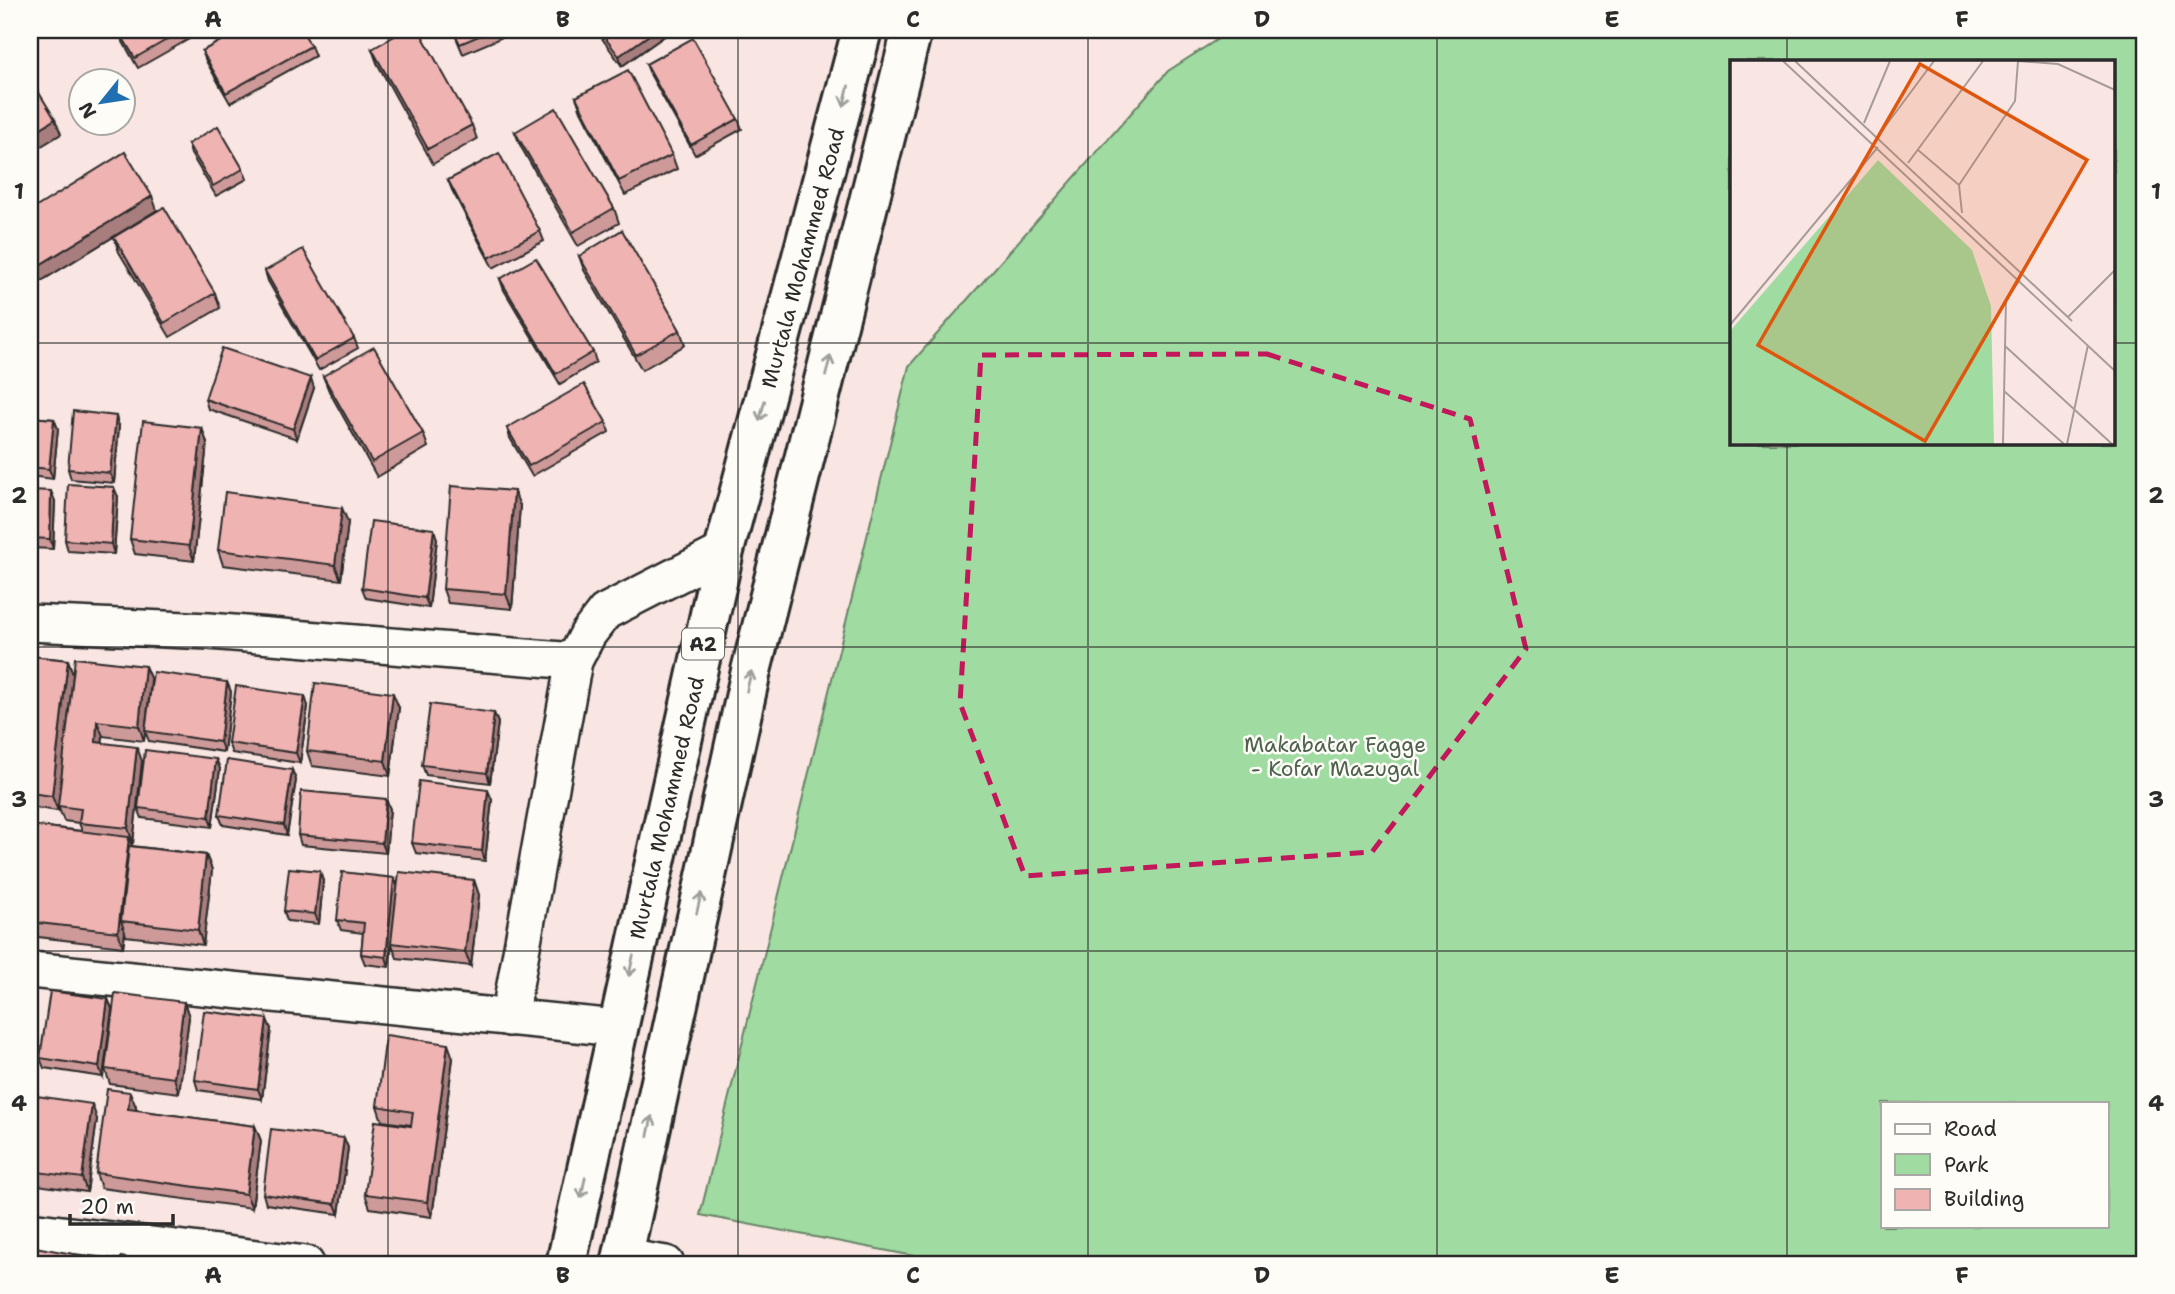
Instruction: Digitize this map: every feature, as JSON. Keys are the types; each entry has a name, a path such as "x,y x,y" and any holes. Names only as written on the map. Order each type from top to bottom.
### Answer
{"highway":[{"name":"Murtala Mohammed Road","path":"566,1264 724,551 862,30"},
{"name":"A2","path":"622,1260 751,671 912,30"}],"street":[{"path":"509,1018 574,661 588,634 604,612 724,551"},
{"path":"30,623 209,631 574,661"},
{"path":"30,970 617,1028"},
{"path":"30,1230 306,1264"},
{"path":"622,1260 666,1264"}],"highlighted area":[{"path":"1267,354 1470,419 1526,649 1372,852 1025,876 960,703 981,355"}],"green space":[{"name":"Makabatar Fagge - Kofar Mazugal","path":"1232,30 2145,30 2145,1264 956,1264 700,1215 909,366 1168,71"}],"building":[{"path":"118,30 184,30 135,58"},
{"path":"241,30 302,30 311,46 226,93 202,51"},
{"path":"405,30 419,30 472,125 428,149 372,49"},
{"path":"453,30 493,30 460,44"},
{"path":"599,30 656,30 619,56"},
{"path":"693,38 738,119 691,145 646,64"},
{"path":"628,70 672,155 619,181 576,97"},
{"path":"30,78 55,119 30,135"},
{"path":"556,108 614,208 573,232 515,132"},
{"path":"218,126 243,169 213,186 188,144"},
{"path":"125,152 152,196 33,269 30,264 30,211"},
{"path":"499,153 540,231 489,258 448,180"},
{"path":"164,207 215,293 164,323 114,237"},
{"path":"622,230 680,330 636,355 579,256"},
{"path":"303,249 354,338 315,360 265,271"},
{"path":"536,258 593,352 556,374 500,279"},
{"path":"374,347 423,433 372,462 323,376"},
{"path":"222,348 311,378 293,429 205,399"},
{"path":"584,384 606,422 529,466 507,428"},
{"path":"73,411 116,416 110,473 68,469"},
{"path":"30,417 54,419 49,469 30,467"},
{"path":"143,421 202,428 189,546 130,539"},
{"path":"68,484 114,487 111,544 65,540"},
{"path":"451,486 514,491 506,594 443,589"},
{"path":"30,490 51,491 50,539 30,538"},
{"path":"225,492 342,508 335,565 218,550"},
{"path":"371,521 434,529 425,598 362,588"},
{"path":"30,656 68,660 52,796 30,793"},
{"path":"75,658 145,666 139,726 97,721 96,742 137,747 128,828 79,823 81,809 58,806"},
{"path":"153,672 227,682 220,742 145,731"},
{"path":"315,683 393,693 385,761 307,751"},
{"path":"236,686 305,696 296,753 228,743"},
{"path":"430,704 494,713 487,773 422,765"},
{"path":"145,750 216,759 209,817 138,808"},
{"path":"227,760 292,770 284,825 219,815"},
{"path":"419,781 488,790 482,851 412,843"},
{"path":"301,791 386,799 382,843 298,835"},
{"path":"30,825 129,837 118,932 30,922"},
{"path":"129,846 206,855 198,930 121,921"},
{"path":"289,868 320,871 315,914 284,911"},
{"path":"342,872 394,878 386,957 361,954 364,923 337,920"},
{"path":"399,872 474,880 465,952 391,943"},
{"path":"50,991 108,999 99,1067 40,1058"},
{"path":"115,993 184,1002 174,1078 105,1069"},
{"path":"204,1011 267,1019 258,1089 195,1080"},
{"path":"386,1035 448,1044 427,1202 365,1194 375,1121 411,1126 413,1112 377,1106"},
{"path":"107,1089 130,1092 128,1109 255,1126 246,1194 96,1173"},
{"path":"30,1095 92,1104 82,1178 30,1171"},
{"path":"271,1129 344,1138 335,1204 263,1194"},
{"path":"30,1246 89,1257 91,1264 30,1264"},
{"path":"121,1257 153,1264 120,1264"}]}
